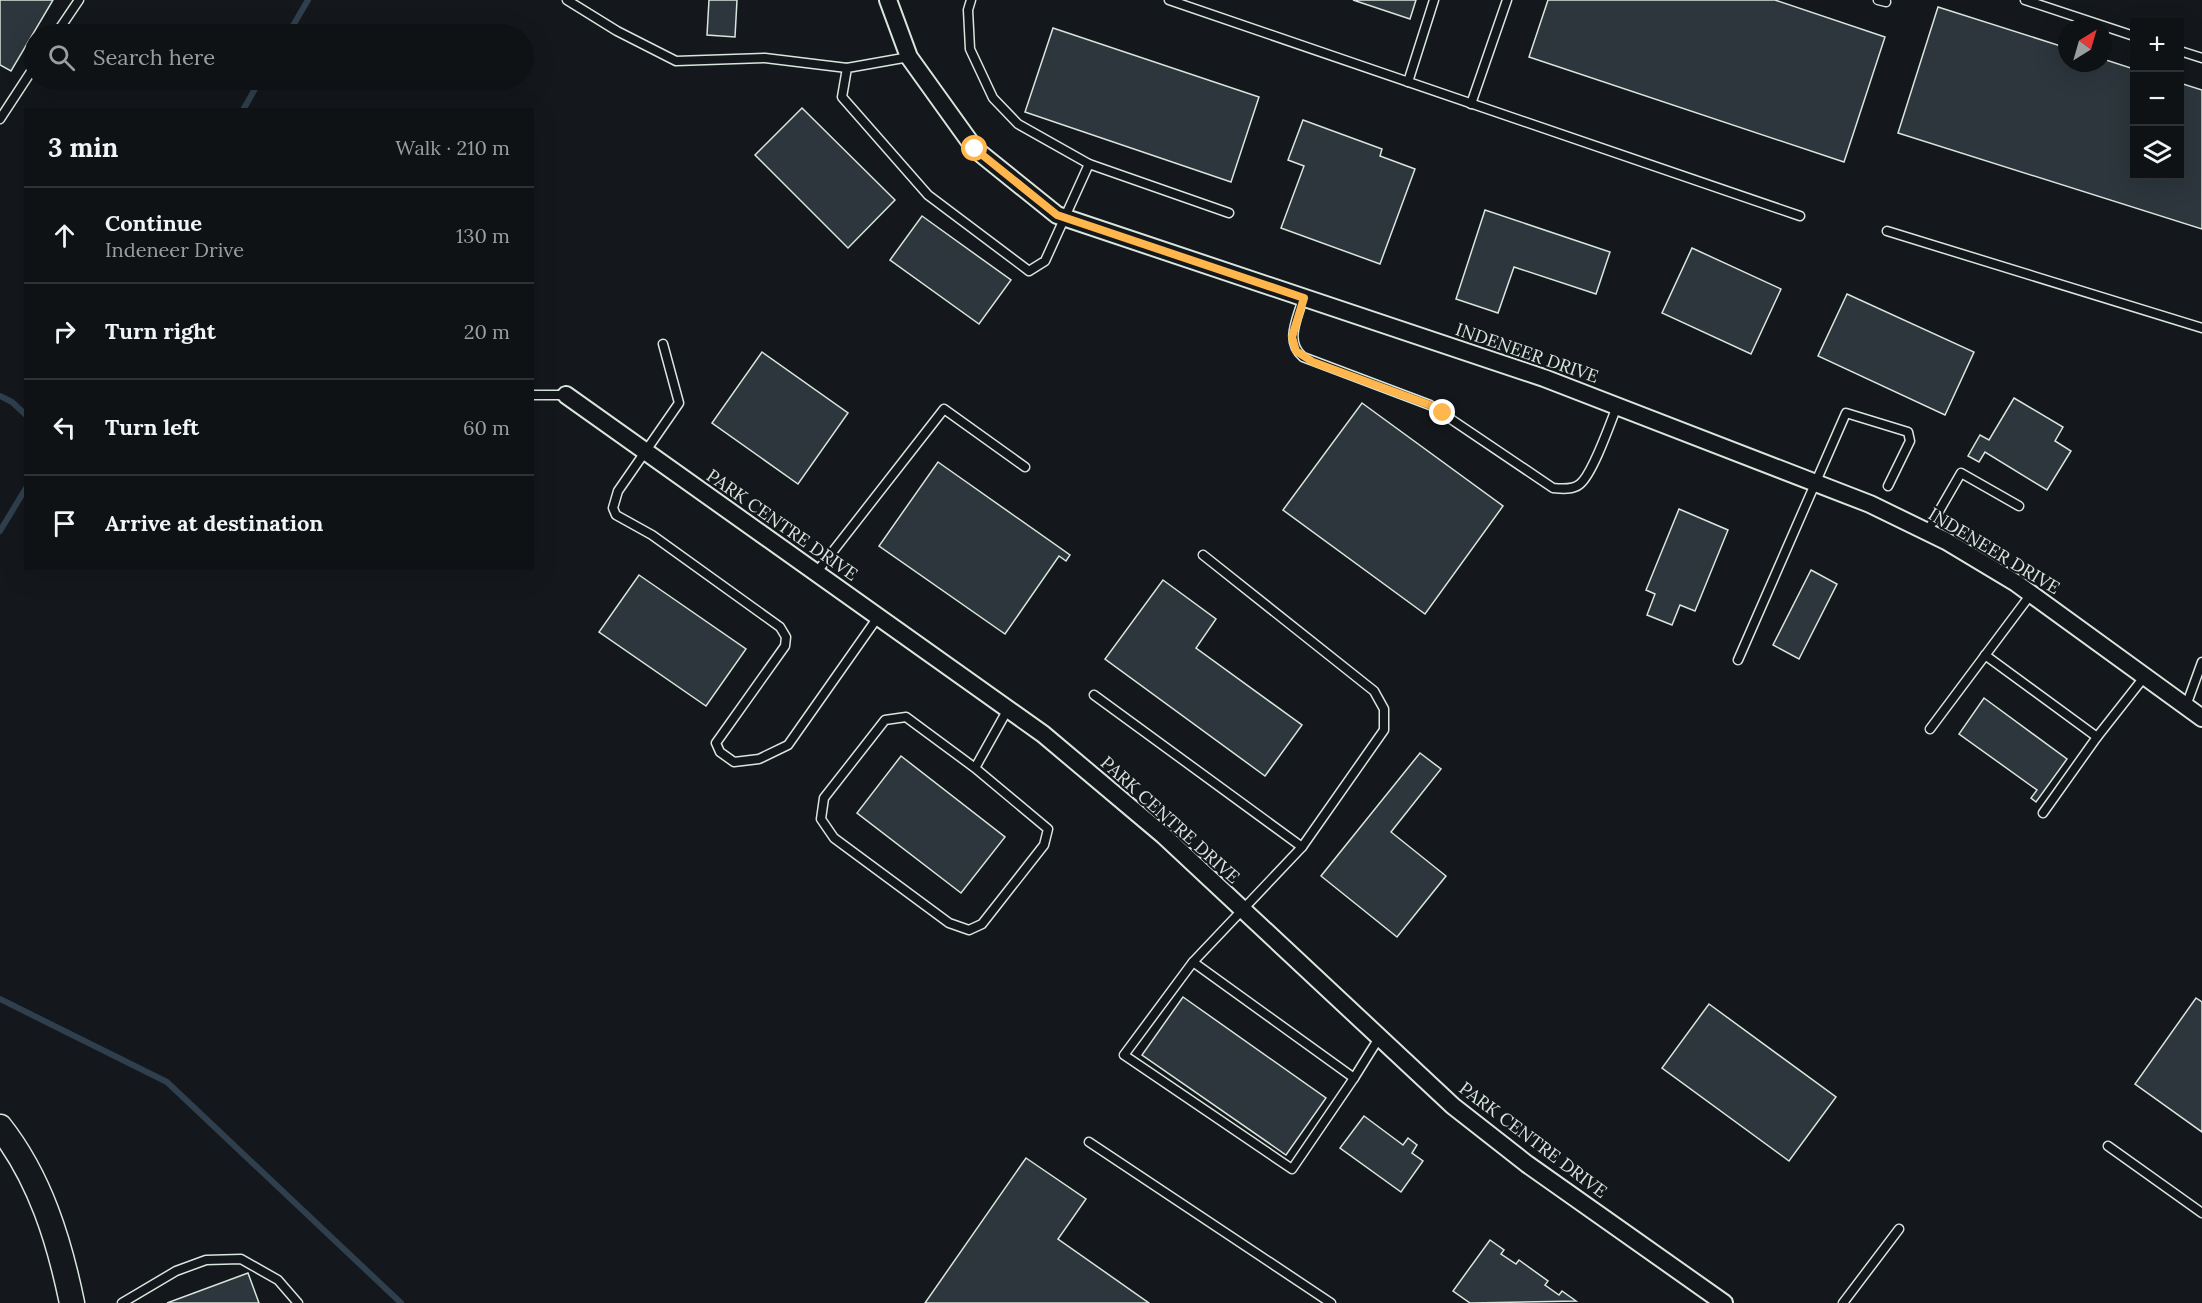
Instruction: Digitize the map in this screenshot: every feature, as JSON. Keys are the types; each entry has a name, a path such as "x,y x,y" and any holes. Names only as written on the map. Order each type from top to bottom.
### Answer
{"street":[{"name":"INDENEER DRIVE","path":"888,0 909,57 975,149 1057,215 1544,378 1870,504 1927,532 2031,594 2202,718"},
{"name":"PARK CENTRE DRIVE","path":"566,395 1043,734 1163,835 1453,1106 1509,1150 1724,1303"},
{"path":"1,1132 28,1169 47,1211 64,1262 72,1303"}],"lane":[{"path":"63,24 80,0"},
{"path":"567,0 617,32 676,61 765,58 847,69 909,57"},
{"path":"971,0 968,10 970,49 993,98 1018,124 1089,164 1229,213"},
{"path":"1169,0 1800,216"},
{"path":"1408,82 1434,0"},
{"path":"1471,104 1507,0"},
{"path":"2025,0 2130,35"},
{"path":"2184,52 2202,58"},
{"path":"847,69 842,96 928,195 1029,271 1045,261 1089,164"},
{"path":"0,119 24,82"},
{"path":"1887,231 2202,328"},
{"path":"1304,298 1292,337 1296,351 1303,357 1430,405 1553,488 1565,489 1579,486 1587,476 1617,406"},
{"path":"663,344 679,403 614,500 613,508 616,515 652,535 780,627 786,638 785,646 716,743 720,752 734,762 759,759 788,745 878,617"},
{"path":"534,395 566,395"},
{"path":"816,573 944,409 1025,467"},
{"path":"1738,660 1846,413 1908,432 1910,441 1888,486"},
{"path":"1927,532 1961,473 2019,506"},
{"path":"1203,555 1374,691 1384,709 1384,730 1302,847 1240,909 1192,962 1124,1055 1292,1169 1379,1038"},
{"path":"1930,729 2031,594"},
{"path":"1985,655 2097,737"},
{"path":"2186,706 2202,662"},
{"path":"2043,813 2097,737 2145,676"},
{"path":"1094,695 1302,847"},
{"path":"975,768 1008,709"},
{"path":"906,717 975,768 1048,829 1044,845 982,924 969,930 949,923 843,845 834,838 821,819 824,798 885,720 906,717"},
{"path":"1192,962 1354,1077"},
{"path":"1089,1143 1331,1303"},
{"path":"2108,1146 2202,1213"},
{"path":"1843,1303 1899,1229"},
{"path":"122,1303 176,1271 206,1260 242,1259 278,1280 298,1303"}],"building":[{"path":"0,0 53,0 39,24 24,24 24,49 11,71 0,65"},
{"path":"709,0 737,0 735,37 707,35"},
{"path":"1353,0 1416,0 1410,19"},
{"path":"1548,0 1775,0 1885,37 1844,162 1529,57"},
{"path":"1938,7 2058,45 2058,72 2112,72 2112,62 2130,68 2130,180 2184,180 2184,84 2202,90 2202,229 1898,133"},
{"path":"1053,28 1259,97 1231,182 1025,112"},
{"path":"802,108 895,200 848,248 755,155"},
{"path":"1303,120 1382,149 1380,156 1415,169 1380,264 1281,228 1304,166 1288,160"},
{"path":"1485,210 1610,252 1596,294 1514,267 1498,313 1456,299"},
{"path":"922,216 1011,280 979,324 890,260"},
{"path":"1692,248 1781,289 1751,354 1662,313"},
{"path":"1847,294 1974,352 1945,415 1818,356"},
{"path":"762,352 848,413 798,484 712,423"},
{"path":"2014,398 2063,427 2055,441 2071,451 2047,490 1985,452 1979,462 1968,456 1980,435 1989,440"},
{"path":"1362,403 1503,506 1425,614 1283,510"},
{"path":"938,462 1070,555 1066,561 1059,556 1005,634 879,546"},
{"path":"1679,509 1728,530 1695,611 1680,605 1672,625 1647,615 1655,594 1646,590"},
{"path":"1811,570 1837,584 1799,659 1773,645"},
{"path":"639,575 746,649 706,706 599,632"},
{"path":"1163,580 1216,619 1196,648 1302,725 1265,776 1105,659"},
{"path":"1984,698 2067,759 2036,802 2031,798 2037,790 1959,734"},
{"path":"1420,753 1441,769 1391,832 1446,876 1397,937 1321,876"},
{"path":"901,756 1005,837 961,893 857,813"},
{"path":"1183,997 1326,1098 1286,1155 1142,1055"},
{"path":"2196,998 2202,1002 2202,1132 2135,1084"},
{"path":"1709,1004 1836,1097 1789,1161 1662,1068"},
{"path":"1364,1116 1403,1145 1408,1138 1417,1145 1412,1153 1423,1161 1401,1192 1340,1148"},
{"path":"1026,1158 1086,1199 1058,1239 1149,1303 925,1303"},
{"path":"1490,1240 1504,1250 1501,1254 1516,1264 1519,1260 1548,1281 1545,1285 1559,1295 1562,1291 1576,1301 1470,1303 1453,1291"},
{"path":"248,1273 259,1303 167,1303"}],"waterway":[{"path":"294,24 308,0"},
{"path":"244,108 254,90"},
{"path":"0,396 12,402 24,413"},
{"path":"0,531 24,491"},
{"path":"0,999 167,1082 401,1303"}],"route":[{"path":"975,149 1057,215 1304,298 1292,337 1296,351 1303,357 1430,405 1443,413"}]}
